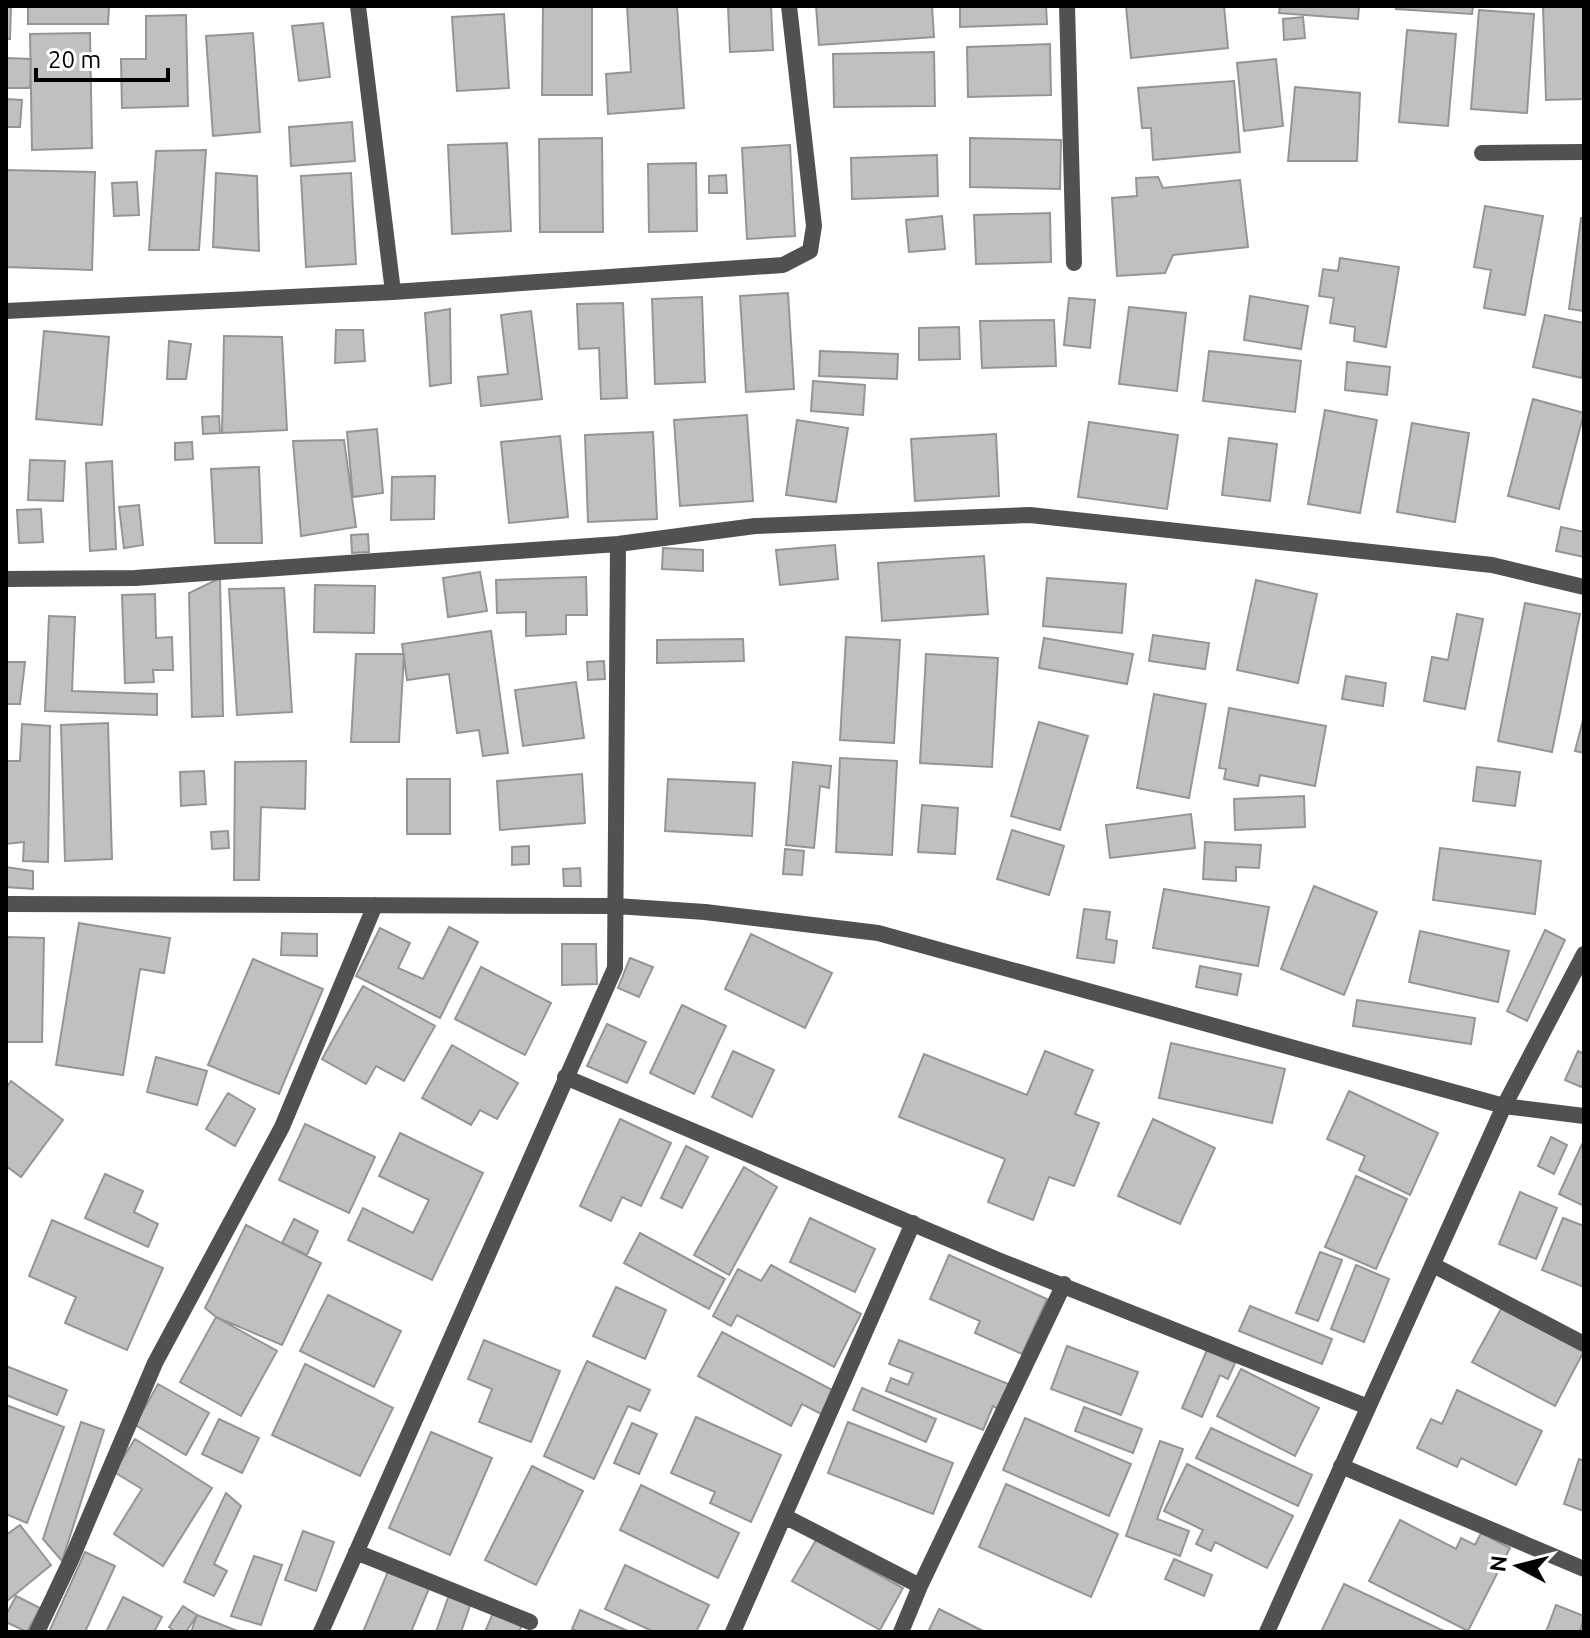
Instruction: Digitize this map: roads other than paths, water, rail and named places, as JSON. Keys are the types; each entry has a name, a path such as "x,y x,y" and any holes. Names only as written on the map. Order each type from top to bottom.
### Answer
{"street":[{"path":"358,6 393,292"},
{"path":"6,311 393,292 783,265 810,251 814,226 789,6"},
{"path":"1067,6 1074,263"},
{"path":"1482,153 1584,152"},
{"path":"6,579 135,578 618,544 755,526 1030,515 1492,565 1584,587"},
{"path":"321,1632 615,968 618,544"},
{"path":"6,904 616,906 705,912 878,933 1504,1106 1584,1116"},
{"path":"37,1632 155,1363 282,1127 375,905"},
{"path":"1267,1632 1504,1106 1584,954"},
{"path":"565,1077 1003,1262 1368,1407"},
{"path":"733,1632 913,1223"},
{"path":"1433,1265 1584,1344"},
{"path":"901,1632 1064,1284"},
{"path":"1341,1466 1584,1569"},
{"path":"784,1516 920,1586"},
{"path":"356,1552 530,1622"}]}
